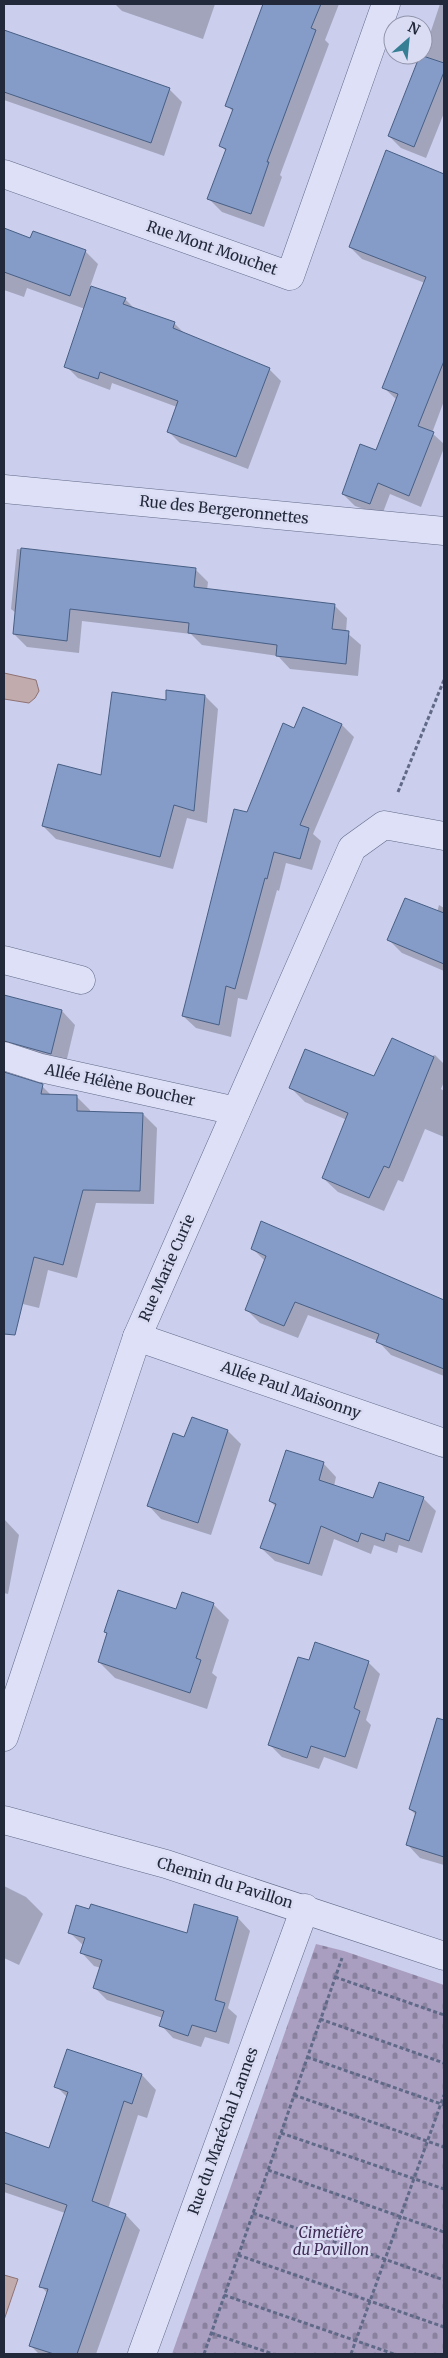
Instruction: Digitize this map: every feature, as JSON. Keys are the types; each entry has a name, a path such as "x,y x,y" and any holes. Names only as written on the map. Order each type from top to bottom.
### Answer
{"street":[{"name":"Rue Mont Mouchet","path":"4,174 290,276 386,4"},
{"name":"Rue des Bergeronnettes","path":"4,489 444,531"},
{"path":"384,825 444,836"},
{"name":"Rue Marie Curie","path":"4,1737 137,1336 352,848 384,825"},
{"path":"4,960 80,980"},
{"name":"Allée Hélène Boucher","path":"4,1056 41,1068 236,1111"},
{"name":"Allée Paul Maisonny","path":"137,1336 444,1443"},
{"name":"Chemin du Pavillon","path":"4,1820 166,1864 305,1908 444,1956"},
{"name":"Rue du Maréchal Lannes","path":"142,2354 305,1908"}],"path":[{"path":"384,825 444,680"},
{"path":"204,2354 335,1977 444,2016"},
{"path":"320,2019 444,2063"},
{"path":"307,2057 443,2105"},
{"path":"294,2095 444,2147"},
{"path":"352,2354 400,2216 443,2105 444,2095"},
{"path":"280,2133 444,2189"},
{"path":"268,2170 444,2232"},
{"path":"253,2213 444,2280"},
{"path":"238,2255 444,2327"},
{"path":"224,2295 394,2354"},
{"path":"211,2333 273,2354"}],"green space":[{"name":"Cimetière du Pavillon","path":"316,1944 344,1951 444,1985 444,2354 172,2354"}],"shaded area":[{"path":"4,673 36,680 39,691 35,698 29,703 4,699"},
{"path":"4,2275 18,2279 4,2320"}],"building":[{"path":"263,4 321,4 311,28 316,30 267,162 269,162 251,214 207,199 226,149 219,146 233,109 225,106"},
{"path":"4,30 170,88 151,143 4,92"},
{"path":"433,59 444,63 444,72 414,147 388,136 416,65 433,65"},
{"path":"386,150 444,174 444,361 418,426 434,432 409,496 378,483 370,504 342,494 360,444 376,450 398,394 382,388 426,277 349,247"},
{"path":"4,228 30,238 33,231 86,250 70,296 4,272"},
{"path":"91,286 126,298 123,304 175,322 173,328 270,368 236,457 167,432 178,401 100,372 98,379 64,367"},
{"path":"21,548 196,568 194,587 335,604 332,629 349,631 346,664 276,656 277,645 188,633 189,623 70,609 67,641 13,634"},
{"path":"166,690 205,695 194,811 174,805 160,857 42,826 58,764 101,775 112,692 166,700"},
{"path":"303,707 342,724 300,825 309,828 300,859 274,852 267,879 265,878 235,989 226,986 219,1025 182,1016 234,809 247,812 283,723 294,728"},
{"path":"405,898 444,913 444,964 387,940"},
{"path":"4,995 62,1010 51,1054 4,1041"},
{"path":"392,1038 434,1057 389,1168 384,1166 369,1198 322,1178 348,1113 289,1088 305,1049 374,1076"},
{"path":"4,1072 43,1084 41,1094 77,1095 77,1111 143,1113 140,1191 83,1190 63,1265 34,1257 15,1335 4,1334"},
{"path":"261,1221 444,1300 444,1369 376,1342 379,1334 295,1302 284,1326 245,1310 266,1256 251,1249"},
{"path":"192,1417 228,1430 198,1523 147,1506 173,1433 184,1437"},
{"path":"286,1450 324,1462 319,1480 373,1498 379,1482 424,1497 409,1541 386,1533 384,1541 361,1533 358,1542 321,1526 309,1564 260,1548 276,1504 269,1501"},
{"path":"118,1590 176,1609 182,1592 214,1603 196,1658 201,1660 190,1693 98,1662 107,1633 104,1632"},
{"path":"315,1642 369,1661 354,1708 360,1711 345,1757 311,1746 307,1758 268,1745 298,1657 309,1660"},
{"path":"437,1718 444,1720 444,1857 406,1845 416,1812 409,1809"},
{"path":"91,1904 187,1933 194,1904 238,1917 215,2000 225,2003 216,2032 192,2025 188,2036 159,2026 164,2011 93,1988 102,1960 80,1953 85,1938 68,1933 76,1905 89,1909"},
{"path":"67,2049 142,2074 132,2104 124,2101 92,2201 126,2214 77,2354 54,2354 29,2346 48,2289 39,2287 67,2205 4,2183 4,2132 49,2148 68,2092 54,2087"}]}
